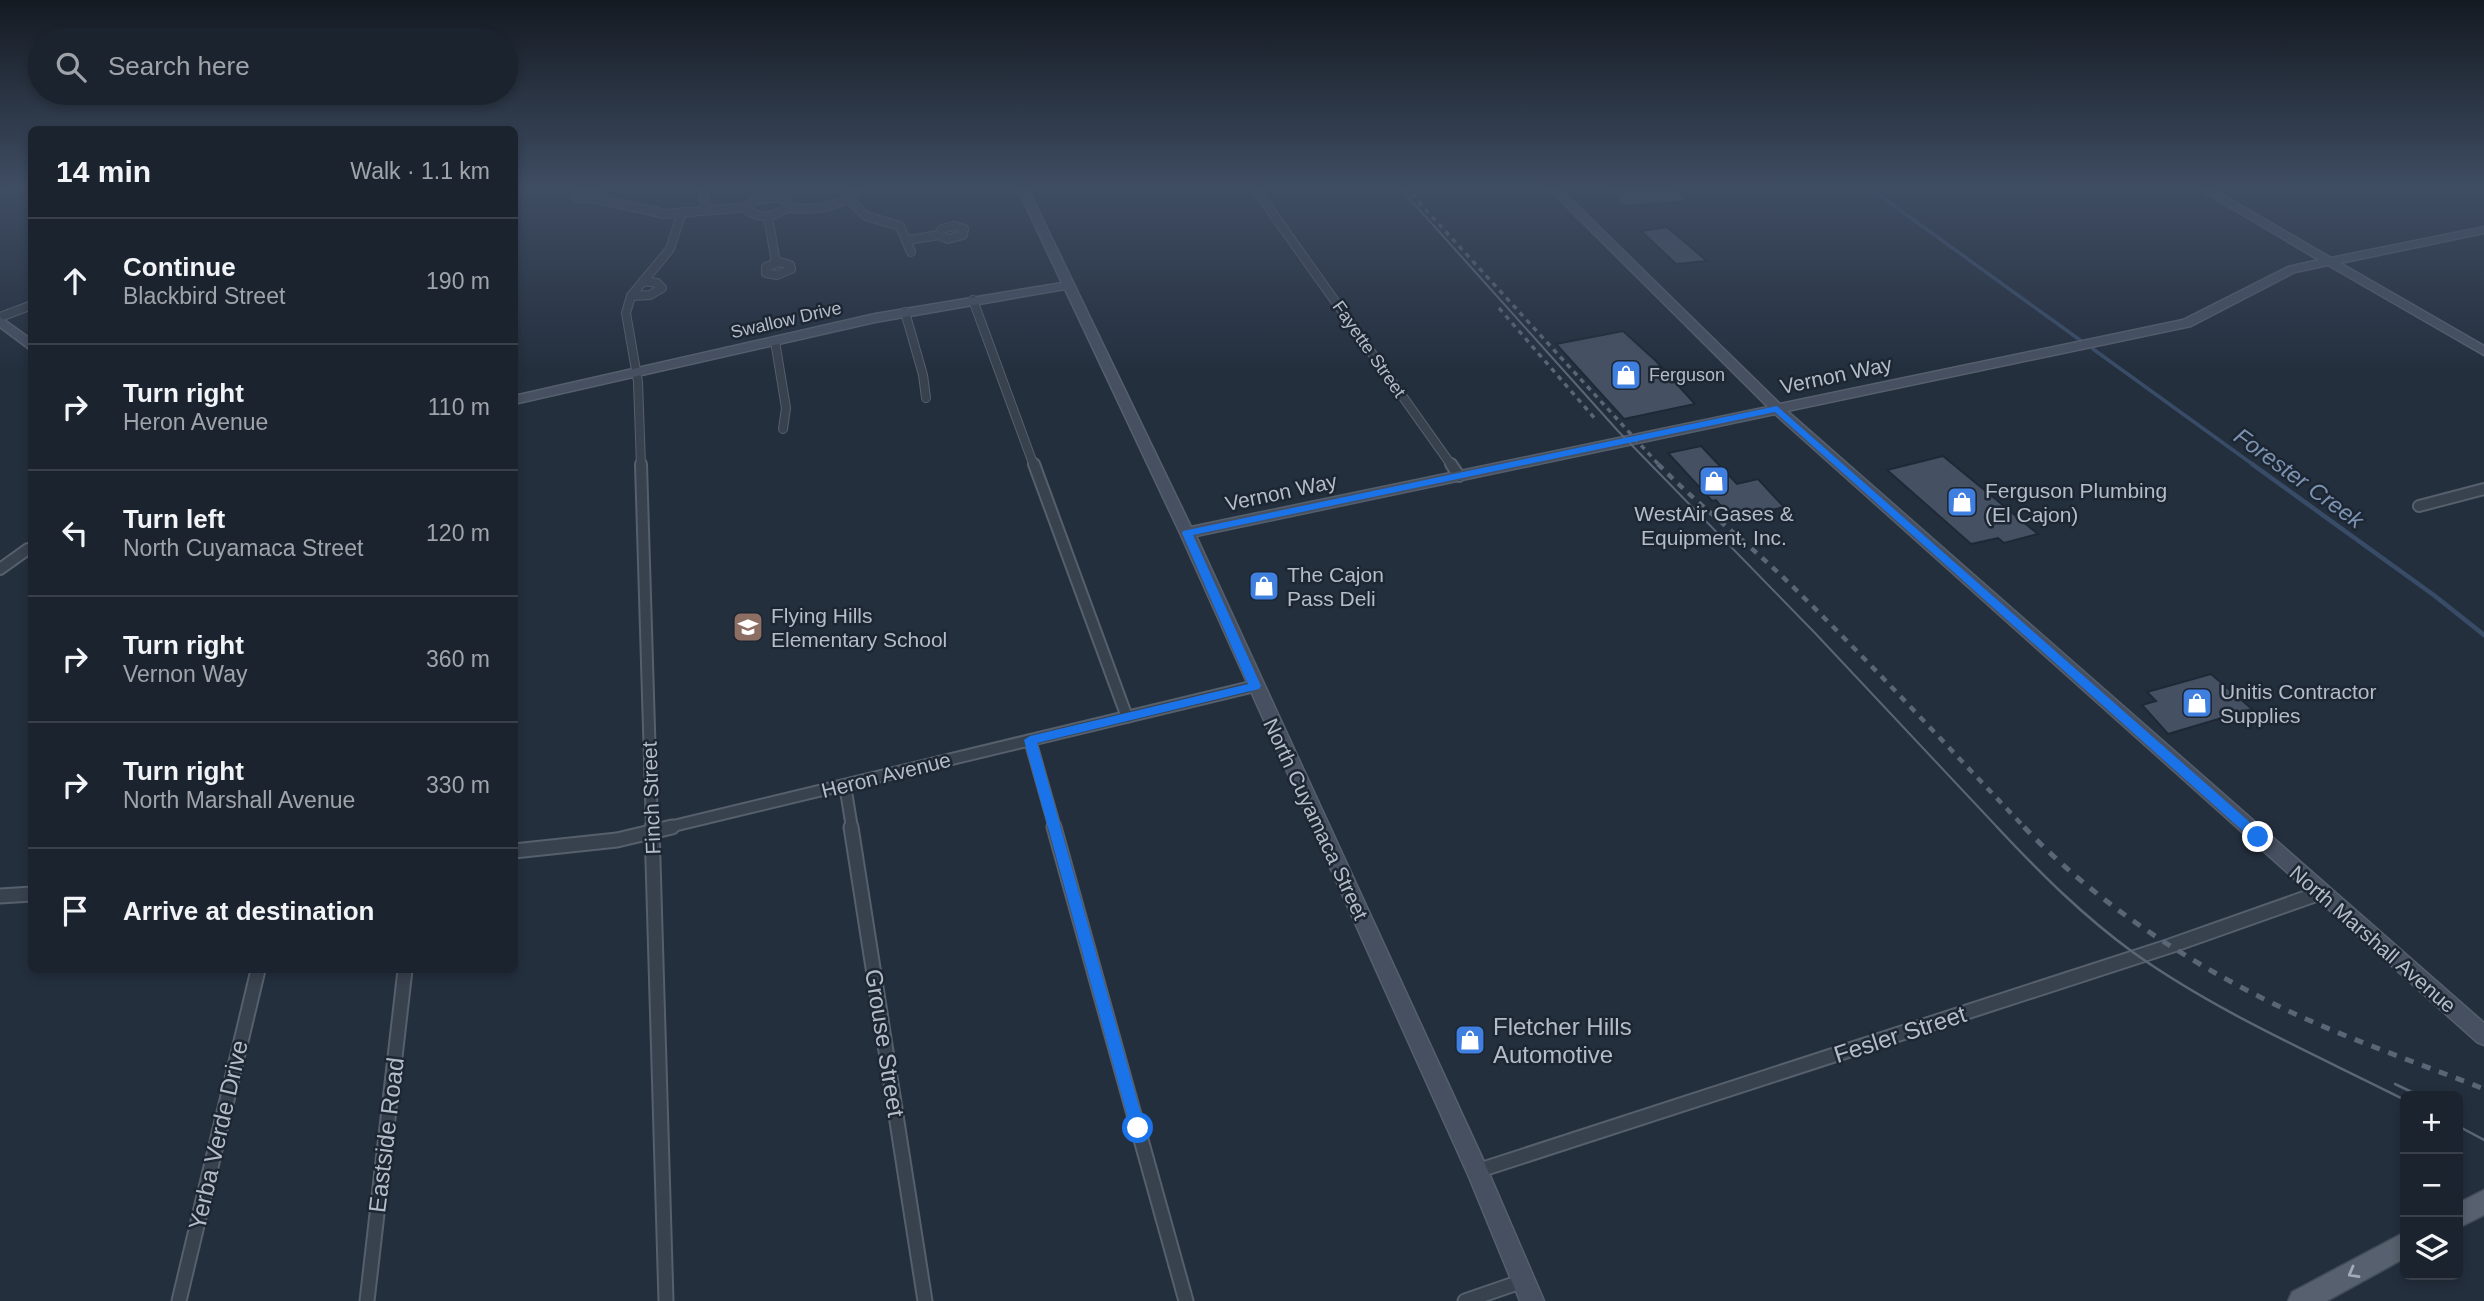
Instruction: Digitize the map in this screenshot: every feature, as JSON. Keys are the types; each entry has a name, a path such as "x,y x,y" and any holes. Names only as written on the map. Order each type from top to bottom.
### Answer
{"main road":[{"name":"North Cuyamaca Street","path":"1050,248 1187,533 1477,1171 1527,1291"},
{"name":"North Marshall Avenue","path":"1614,248 1777,409 2484,1037"},
{"path":"2304,248 2484,351"},
{"name":"Vernon Way","path":"1187,533 2187,323 2292,269 2394,248"},
{"name":"Swallow Drive","path":"518,399 905,312 1068,285"},
{"path":"0,319 28,344"},
{"path":"2463,1213 2484,1202"},
{"path":"2301,1301 2400,1247"}],"street":[{"path":"631,296 670,248"},
{"path":"773,248 776,263"},
{"path":"910,248 911,252"},
{"name":"Fayette Street","path":"1297,248 1460,476"},
{"path":"631,296 650,295 662,288 657,283 643,281"},
{"name":"Finch Street","path":"631,296 626,313 636,373 666,1301"},
{"path":"973,300 1127,717"},
{"path":"0,319 28,307"},
{"path":"905,312 923,375 926,398"},
{"path":"775,341 786,408 783,429"},
{"path":"2419,506 2484,489"},
{"path":"0,569 28,550"},
{"name":"Heron Avenue","path":"518,851 617,840 1255,686"},
{"path":"1030,740 1186,1301"},
{"name":"Grouse Street","path":"845,785 925,1301"},
{"name":"Fesler Street","path":"1477,1171 2157,950 2320,892"},
{"path":"0,896 28,894"},
{"name":"Yerba Verde Drive","path":"179,1301 257,973"},
{"name":"Eastside Road","path":"367,1301 405,973"},
{"path":"1465,1301 1527,1291"}],"building":[{"path":"1659,248 1691,248 1707,261 1676,264"},
{"name":"Ferguson","path":"1623,331 1656,361 1695,404 1624,419 1556,344"},
{"name":"WestAir Gases & Equipment, Inc.","path":"1701,446 1737,484 1758,479 1784,507 1732,519 1668,453"},
{"name":"Ferguson Plumbing (El Cajon)","path":"1943,456 2038,534 2004,543 1998,538 1971,544 1887,470"},
{"name":"Unitis Contractor Supplies","path":"2211,674 2252,709 2168,734 2142,705 2156,701 2147,692"}],"waterway":[{"name":"Forester Creek","path":"1952,248 2080,340"},
{"name":"Forester Creek","path":"2093,349 2255,466"},
{"name":"Forester Creek","path":"2252,464 2435,596 2484,635"}],"tram line":[{"path":"1453,248 1618,431 1814,632 1998,828"},
{"path":"1997,827 2079,909 2134,953 2199,994 2266,1031 2400,1098"},
{"path":"2395,1084 2410,1091"},
{"path":"2463,1129 2484,1140"}],"railway":[{"path":"1460,248 1659,465"},
{"path":"1499,308 1597,421"},
{"path":"1659,465 1819,612 2025,828"},
{"path":"2025,828 2053,856 2117,909 2150,933 2221,976 2318,1024 2484,1089"}],"place":[{"name":"Ferguson","path":"1626,375"},
{"name":"WestAir Gases & Equipment, Inc.","path":"1714,481"},
{"name":"Ferguson Plumbing (El Cajon)","path":"1962,502"},
{"name":"The Cajon Pass Deli","path":"1264,586"},
{"name":"Flying Hills Elementary School","path":"748,627"},
{"name":"Unitis Contractor Supplies","path":"2197,703"},
{"name":"Fletcher Hills Automotive","path":"1470,1040"}],"route":[{"path":"1138,1128 1030,740 1255,686 1187,533 1777,409 2258,837"}]}
